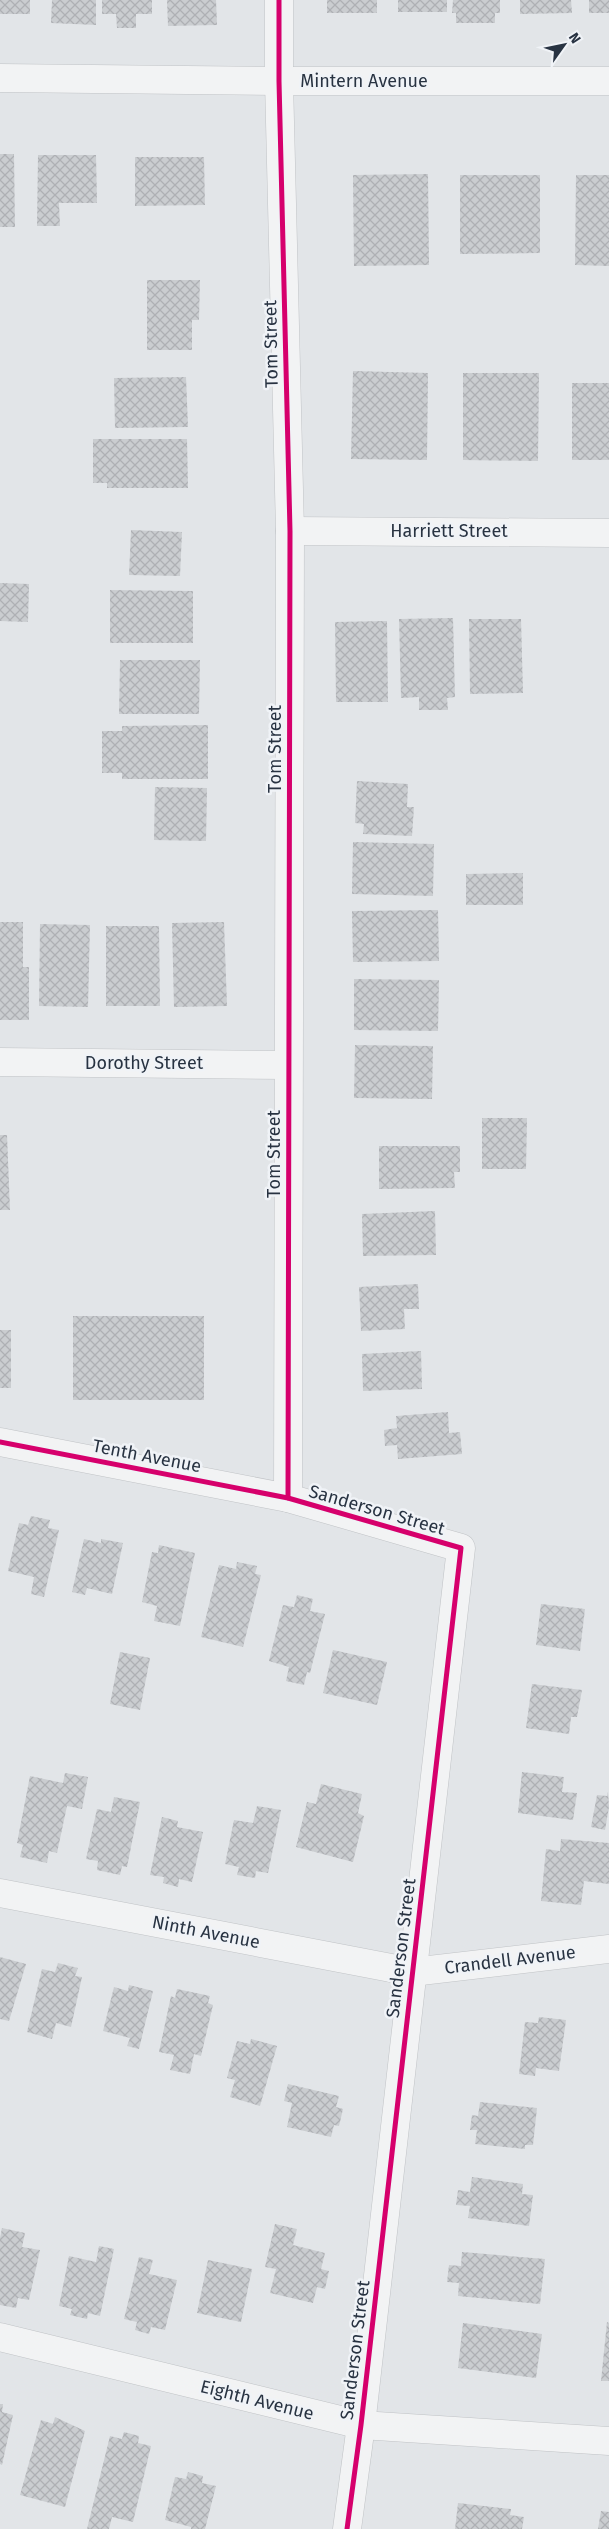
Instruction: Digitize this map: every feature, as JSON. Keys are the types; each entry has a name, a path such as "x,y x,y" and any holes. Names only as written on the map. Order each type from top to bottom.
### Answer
{"street":[{"name":"Tom Street","path":"280,0 279,82 290,531 288,1498"},
{"name":"Mintern Avenue","path":"0,78 279,82 609,81"},
{"name":"Harriett Street","path":"290,531 609,533"},
{"name":"Dorothy Street","path":"0,1062 288,1065"},
{"name":"Tenth Avenue","path":"0,1442 288,1498"},
{"name":"Sanderson Street","path":"288,1498 461,1548 361,2425 347,2529"},
{"name":"Ninth Avenue","path":"0,1893 412,1972"},
{"name":"Crandell Avenue","path":"412,1972 609,1949"},
{"name":"Eighth Avenue","path":"0,2338 361,2425 609,2441"}],"building":[{"path":"0,0 30,0 30,14 0,14"},
{"path":"52,0 96,0 96,25 51,23"},
{"path":"102,0 152,0 152,14 136,14 136,28 117,28 116,14 102,14"},
{"path":"167,0 216,0 217,25 168,26"},
{"path":"327,0 377,0 377,13 327,13"},
{"path":"398,0 447,0 447,12 398,12"},
{"path":"453,0 500,0 500,13 495,13 495,23 456,23 456,13 452,13"},
{"path":"520,0 571,0 572,13 520,14"},
{"path":"589,0 609,0 609,13 589,13"},
{"path":"0,154 14,154 15,227 0,227"},
{"path":"38,155 96,155 97,203 59,203 60,226 37,226"},
{"path":"135,157 204,157 205,205 135,206"},
{"path":"428,174 429,265 354,266 353,175"},
{"path":"460,175 540,175 540,253 460,254"},
{"path":"576,175 609,175 609,266 575,265"},
{"path":"147,280 200,280 199,320 192,320 192,350 147,350"},
{"path":"353,371 428,373 427,460 351,459"},
{"path":"463,373 539,373 538,461 463,460"},
{"path":"186,377 188,427 115,428 114,378"},
{"path":"572,383 609,383 609,460 572,460"},
{"path":"93,439 187,439 188,488 107,488 107,483 93,483"},
{"path":"131,530 182,532 180,576 129,575"},
{"path":"0,583 29,584 28,622 0,621"},
{"path":"110,590 193,591 193,643 110,643"},
{"path":"453,618 455,697 447,698 448,710 419,710 419,697 401,698 399,619"},
{"path":"469,619 521,619 523,693 470,694"},
{"path":"387,621 388,702 336,702 335,622"},
{"path":"120,660 200,660 199,714 119,714"},
{"path":"208,725 208,779 122,779 122,773 102,773 102,731 122,731 122,726"},
{"path":"357,781 408,784 407,807 414,807 412,836 363,834 364,824 355,823"},
{"path":"155,787 207,788 206,841 154,840"},
{"path":"353,842 434,844 433,896 352,894"},
{"path":"523,873 523,905 466,905 466,874"},
{"path":"438,910 439,961 353,962 352,911"},
{"path":"0,922 23,922 23,967 29,967 29,1020 0,1020"},
{"path":"224,922 227,1006 174,1007 172,923"},
{"path":"40,924 90,925 88,1007 39,1006"},
{"path":"106,926 159,926 160,1006 106,1006"},
{"path":"354,979 439,980 438,1031 354,1030"},
{"path":"355,1045 433,1046 432,1099 354,1098"},
{"path":"482,1118 527,1118 526,1169 482,1169"},
{"path":"0,1135 7,1135 10,1210 0,1210"},
{"path":"379,1146 460,1146 460,1172 454,1172 455,1188 379,1189"},
{"path":"435,1211 436,1255 363,1256 362,1214"},
{"path":"418,1284 419,1309 404,1309 405,1329 361,1331 359,1287"},
{"path":"73,1316 204,1316 204,1400 73,1400"},
{"path":"0,1330 11,1330 11,1388 0,1388"},
{"path":"421,1351 422,1389 363,1391 362,1354"},
{"path":"448,1412 449,1433 460,1432 462,1454 398,1459 397,1445 385,1446 384,1430 397,1428 396,1416"},
{"path":"31,1516 50,1520 48,1528 59,1530 44,1597 31,1594 34,1577 8,1571 19,1523 28,1525"},
{"path":"84,1539 101,1543 101,1539 123,1543 112,1594 87,1588 85,1595 72,1592"},
{"path":"159,1545 195,1553 180,1626 154,1621 157,1606 142,1602 152,1552 158,1553"},
{"path":"237,1562 257,1566 255,1574 261,1575 243,1647 201,1637 219,1565 236,1569"},
{"path":"297,1595 313,1599 310,1611 325,1614 310,1673 307,1672 304,1685 286,1681 289,1667 269,1661 283,1605 294,1607"},
{"path":"541,1604 585,1609 580,1651 536,1645"},
{"path":"333,1650 387,1662 377,1705 323,1693"},
{"path":"120,1652 150,1658 140,1710 110,1704"},
{"path":"532,1684 582,1690 577,1717 571,1717 569,1734 526,1728"},
{"path":"522,1772 564,1777 562,1792 577,1793 573,1820 518,1813"},
{"path":"65,1773 88,1777 82,1809 67,1806 57,1853 49,1851 47,1863 20,1857 23,1845 17,1843 30,1776 63,1783"},
{"path":"321,1784 362,1794 358,1813 364,1816 353,1862 296,1847 307,1802 316,1804"},
{"path":"608,1792 609,1807 605,1830 591,1827 597,1795 607,1796"},
{"path":"114,1797 140,1802 127,1867 122,1866 120,1875 97,1870 98,1861 86,1859 97,1809 111,1812"},
{"path":"257,1806 281,1810 268,1873 256,1871 255,1878 237,1875 239,1867 225,1864 234,1820 253,1823"},
{"path":"162,1817 178,1821 177,1827 203,1832 192,1882 179,1879 178,1887 163,1883 164,1877 150,1875"},
{"path":"561,1839 609,1843 609,1884 584,1881 581,1905 541,1901 546,1849 560,1851"},
{"path":"0,1957 26,1964 9,2021 0,2019"},
{"path":"58,1963 78,1968 75,1976 82,1977 71,2027 56,2023 52,2039 27,2032 42,1969 55,1972"},
{"path":"129,1985 153,1991 139,2049 127,2046 130,2038 103,2031 114,1987 128,1991"},
{"path":"177,1989 210,1996 208,2003 213,2005 201,2056 194,2054 190,2074 170,2070 174,2055 159,2052 171,1996 175,1998"},
{"path":"539,2017 566,2020 559,2071 536,2068 535,2076 519,2074 525,2022 538,2023"},
{"path":"251,2039 277,2046 260,2106 230,2097 235,2080 227,2078 237,2041 250,2044"},
{"path":"288,2084 339,2096 336,2107 343,2109 339,2126 334,2125 331,2137 287,2127 292,2103 284,2101"},
{"path":"480,2102 537,2108 533,2145 525,2145 525,2149 475,2144 477,2130 470,2130 472,2115 478,2116"},
{"path":"472,2177 523,2184 522,2194 533,2195 529,2226 468,2218 470,2206 456,2205 458,2190 470,2192"},
{"path":"275,2224 297,2229 293,2245 325,2253 321,2269 329,2271 325,2289 317,2287 313,2303 270,2293 276,2269 265,2267"},
{"path":"2,2228 25,2233 22,2247 40,2250 29,2300 18,2298 16,2308 0,2305 0,2238"},
{"path":"99,2246 114,2249 100,2316 88,2313 87,2319 70,2315 72,2309 59,2306 69,2256 96,2262"},
{"path":"462,2252 545,2259 540,2304 458,2296 459,2283 447,2282 449,2265 461,2266"},
{"path":"139,2257 153,2260 149,2274 177,2280 165,2330 151,2327 149,2334 135,2330 137,2322 124,2319"},
{"path":"208,2260 252,2269 241,2322 197,2313"},
{"path":"607,2322 609,2323 609,2381 601,2381"},
{"path":"463,2323 542,2334 536,2378 458,2368"},
{"path":"0,2404 3,2404 2,2412 13,2415 2,2465 0,2464"},
{"path":"55,2417 85,2431 65,2507 20,2495 41,2420 53,2424"},
{"path":"124,2432 139,2436 138,2443 151,2446 133,2522 112,2517 109,2529 87,2529 110,2436 122,2439"},
{"path":"188,2472 203,2476 202,2483 216,2486 205,2529 191,2529 191,2527 165,2520 175,2477 186,2479"},
{"path":"458,2503 511,2509 510,2515 524,2517 522,2529 455,2529"},
{"path":"601,2511 609,2512 609,2529 598,2529"}],"cycle path":[{"path":"279,0 279,81 290,531 288,1498"},
{"path":"0,1442 288,1498 461,1548 361,2425 347,2529"}]}
